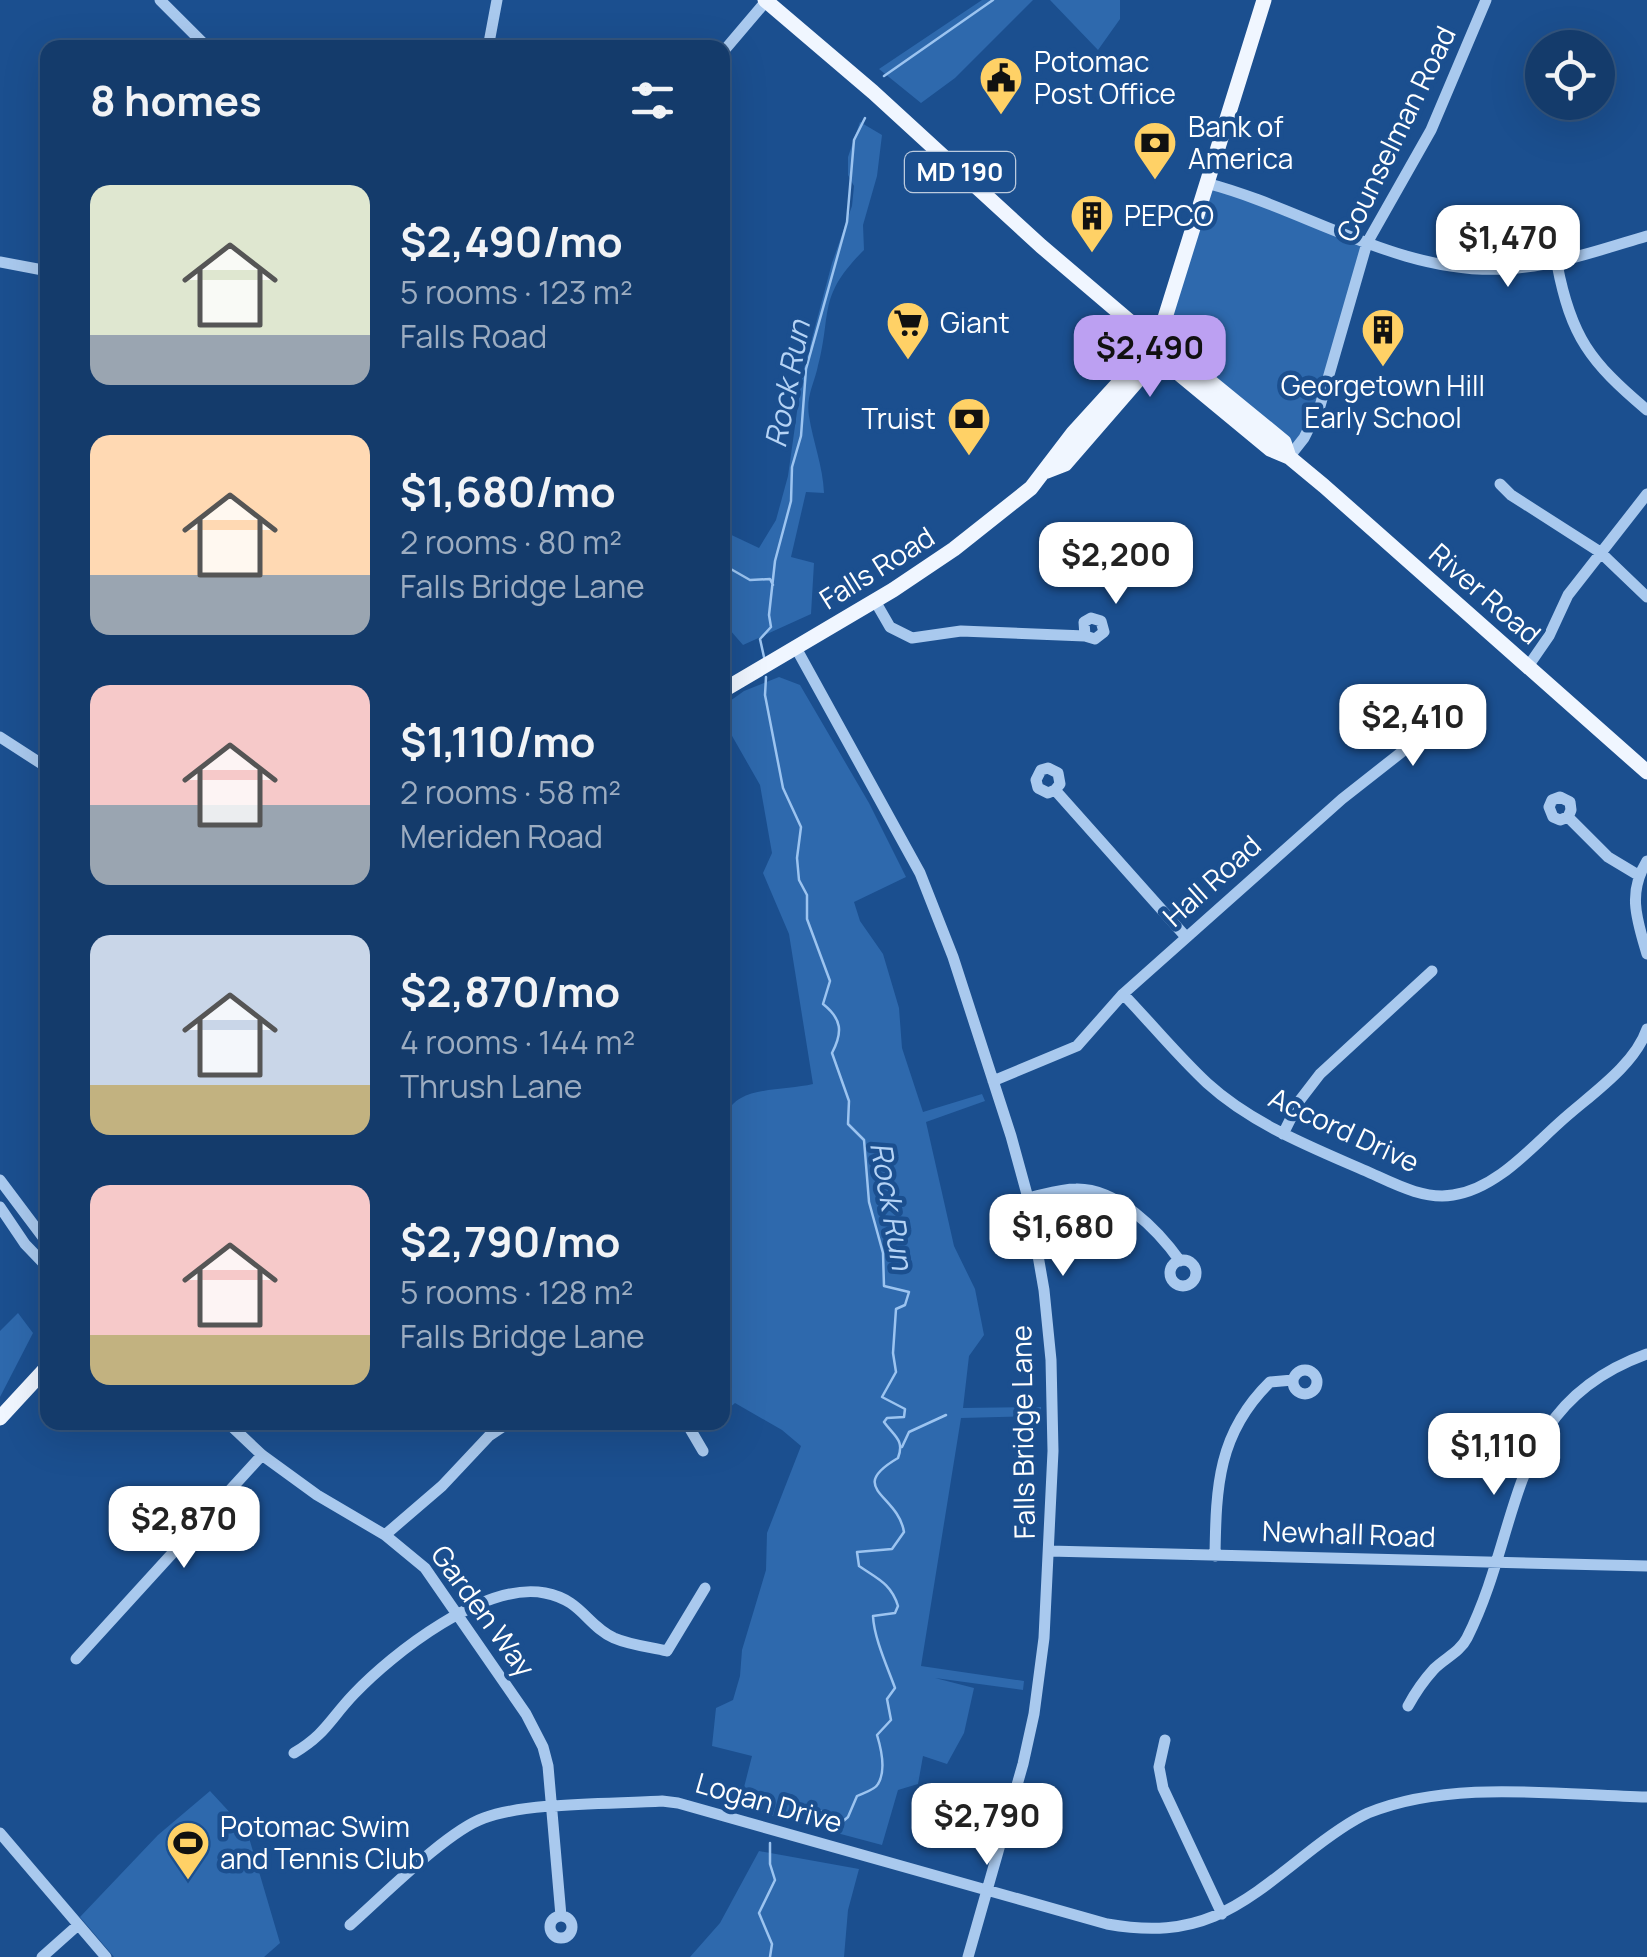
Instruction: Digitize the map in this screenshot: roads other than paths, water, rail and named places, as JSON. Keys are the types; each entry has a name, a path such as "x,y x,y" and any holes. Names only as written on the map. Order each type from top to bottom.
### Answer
{"main road":[{"name":"River Road","path":"766,0 1155,343 1166,362 1270,449 1289,457 1647,772"},
{"name":"Falls Road","path":"730,686 875,601 954,549 1031,488 1073,433 1155,343 1264,0"},
{"path":"0,1418 40,1375"}],"street":[{"path":"160,0 200,40"},
{"path":"490,40 497,0"},
{"path":"730,43 766,0"},
{"name":"Counselman Road","path":"1289,457 1320,406 1367,243 1431,130 1486,0"},
{"path":"1206,183 1234,190 1367,243 1430,262 1469,268 1557,264 1647,236"},
{"path":"0,262 40,269"},
{"path":"1557,264 1572,322 1592,360 1647,410"},
{"path":"1500,484 1600,552 1647,597"},
{"path":"1529,665 1568,594 1647,494"},
{"path":"875,601 890,626 912,638 961,631 1085,636"},
{"name":"Falls Bridge Lane","path":"796,648 920,873 953,957 1028,1198 1044,1290 1051,1360 1053,1451 1044,1638 1034,1714 968,1957"},
{"name":"Hall Road","path":"993,1081 1076,1046 1123,994 1342,799 1459,707"},
{"path":"0,738 40,763"},
{"path":"1055,790 1186,938"},
{"path":"1568,817 1608,857 1638,875"},
{"path":"1647,860 1638,875 1635,910 1647,954"},
{"path":"1282,1134 1320,1074 1432,971"},
{"name":"Accord Drive","path":"1123,994 1207,1083 1244,1111 1282,1134 1404,1188 1431,1195 1454,1195 1482,1186 1516,1162 1618,1069 1647,1029"},
{"path":"0,1180 40,1233"},
{"path":"1028,1198 1075,1189 1107,1196 1166,1242 1180,1261"},
{"path":"0,1208 40,1260"},
{"path":"1408,1706 1437,1666 1465,1642 1496,1564 1534,1448 1557,1413 1600,1374 1647,1354"},
{"path":"1215,1556 1218,1475 1236,1427 1250,1402 1270,1382 1293,1380"},
{"name":"Garden Way","path":"235,1430 317,1496 386,1536 425,1568 459,1616 536,1732 548,1766 561,1916"},
{"path":"386,1536 498,1430"},
{"path":"691,1430 703,1451"},
{"path":"76,1659 262,1455"},
{"name":"Newhall Road","path":"1049,1551 1647,1566"},
{"path":"294,1753 319,1738 352,1696 388,1662 495,1597 545,1593 574,1603 615,1638 667,1651 706,1588"},
{"path":"1165,1740 1160,1766 1163,1788 1222,1914"},
{"name":"Logan Drive","path":"350,1925 468,1825 500,1813 678,1803 1136,1930 1184,1928 1222,1914 1367,1814 1423,1796 1481,1793 1647,1797"},
{"path":"0,1833 106,1957"},
{"path":"42,1957 78,1925"}],"waterway":[{"name":"Rock Run","path":"884,76 993,0"},
{"name":"Rock Run","path":"764,657 760,639 771,627 775,561 791,501 806,369 847,222 854,140 865,118"},
{"path":"730,569 750,580 770,579 773,585"},
{"name":"Rock Run","path":"766,677 765,695 783,788 801,827 797,858 799,880 807,895 807,919 830,981 823,1004 839,1026 832,1053 849,1101 848,1124 864,1140 869,1202 883,1253 884,1286 909,1292 905,1305 896,1309 896,1372 882,1397 905,1409 904,1417 887,1418 884,1422 897,1438 900,1452 876,1477 875,1485 900,1519 904,1532 892,1549 857,1552 859,1566 887,1586 898,1606 895,1613 873,1616 878,1643 895,1688 887,1699 891,1720 877,1735 882,1773 874,1788 857,1796 841,1823 808,1807 801,1807 787,1817"},
{"path":"902,1447 909,1432 946,1415"},
{"name":"Rock Run","path":"770,1843 775,1880 759,1913 772,1944 770,1957"}],"place":[{"name":"Potomac Post Office","path":"1001,116"},
{"name":"Bank of America","path":"1155,181"},
{"name":"PEPCO","path":"1092,254"},
{"name":"Giant","path":"908,361"},
{"name":"Georgetown Hill Early School","path":"1383,368"},
{"name":"Truist","path":"969,457"},
{"name":"Potomac Swim and Tennis Club","path":"188,1881"}]}
